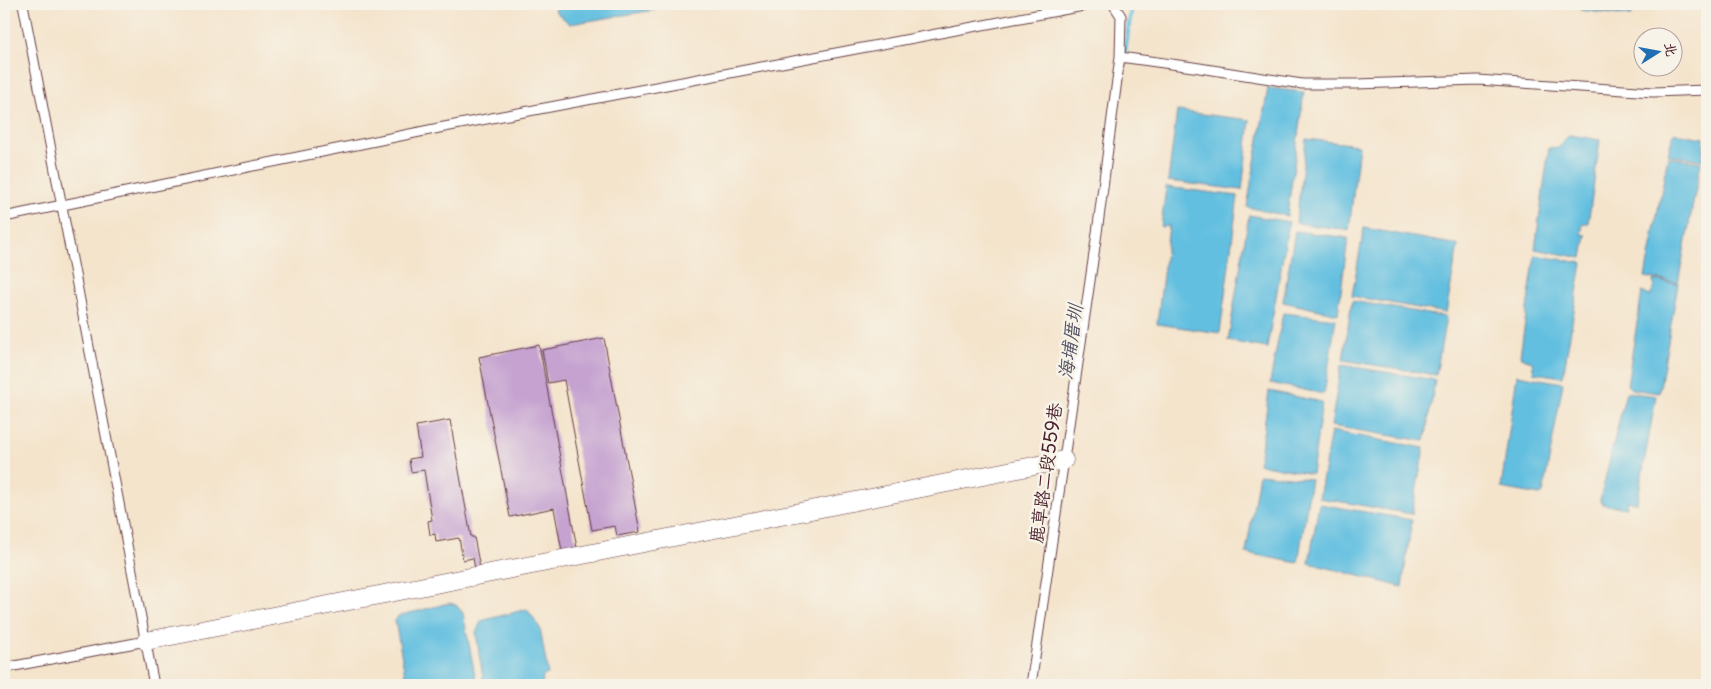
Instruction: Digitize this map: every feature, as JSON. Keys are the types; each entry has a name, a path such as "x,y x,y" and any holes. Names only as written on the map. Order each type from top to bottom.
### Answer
{"street":[{"path":"146,641 1064,460"}],"lane":[{"path":"23,4 154,685"},
{"path":"4,216 439,128 1094,4"},
{"name":"鹿草路二段559巷","path":"1031,685 1098,233 1120,57 1121,16 1113,4"},
{"path":"1120,57 1302,84 1478,80 1653,92 1707,90"},
{"path":"4,668 146,641"}],"water":[{"path":"554,4 657,4 654,10 570,24 556,12"},
{"path":"1581,4 1632,4 1631,16 1580,10"},
{"path":"1268,88 1304,92 1287,216 1247,207"},
{"path":"1177,111 1250,120 1242,190 1168,181"},
{"path":"1674,133 1704,138 1702,160 1668,155"},
{"path":"1569,135 1600,140 1588,224 1583,224 1581,234 1586,235 1582,258 1535,249 1549,148 1559,147"},
{"path":"1306,139 1359,145 1349,230 1296,223"},
{"path":"1668,157 1701,162 1678,283 1645,277"},
{"path":"1166,187 1238,196 1220,333 1157,324 1169,226 1161,227"},
{"path":"1249,215 1289,222 1267,348 1228,341"},
{"path":"1364,228 1458,245 1446,313 1352,296"},
{"path":"1295,231 1348,238 1338,314 1283,302"},
{"path":"1535,255 1582,263 1563,377 1534,373 1532,362 1520,356"},
{"path":"1653,280 1678,284 1659,393 1631,389 1627,385 1642,292 1650,296 1654,287"},
{"path":"1352,301 1446,317 1436,375 1343,360"},
{"path":"1283,313 1336,319 1324,394 1270,383"},
{"path":"1341,365 1435,380 1425,441 1331,426"},
{"path":"1517,375 1563,383 1543,493 1540,495 1501,488"},
{"path":"1269,391 1322,402 1312,474 1259,464"},
{"path":"1626,392 1656,396 1637,503 1627,501 1626,508 1602,504 1600,500"},
{"path":"1331,431 1424,448 1412,514 1319,498"},
{"path":"1259,474 1311,479 1298,563 1246,553"},
{"path":"1319,504 1412,520 1402,587 1309,563"},
{"path":"449,603 456,605 463,613 477,685 407,685 395,621 398,616"},
{"path":"527,609 540,628 548,674 543,676 542,685 484,685 476,633 481,621"}],"building":[{"path":"604,338 640,532 617,536 615,526 592,530 564,380 548,383 542,350"},
{"path":"539,345 577,548 562,551 554,508 510,517 479,357"},
{"path":"450,420 471,537 474,537 480,568 475,569 473,558 463,560 459,538 436,542 435,534 430,535 428,521 432,520 424,470 411,472 409,459 421,457 416,426"}],"waterway":[{"name":"海埔厝圳","path":"1124,58 1132,4"},
{"name":"海埔厝圳","path":"1037,669 1037,685"}]}
